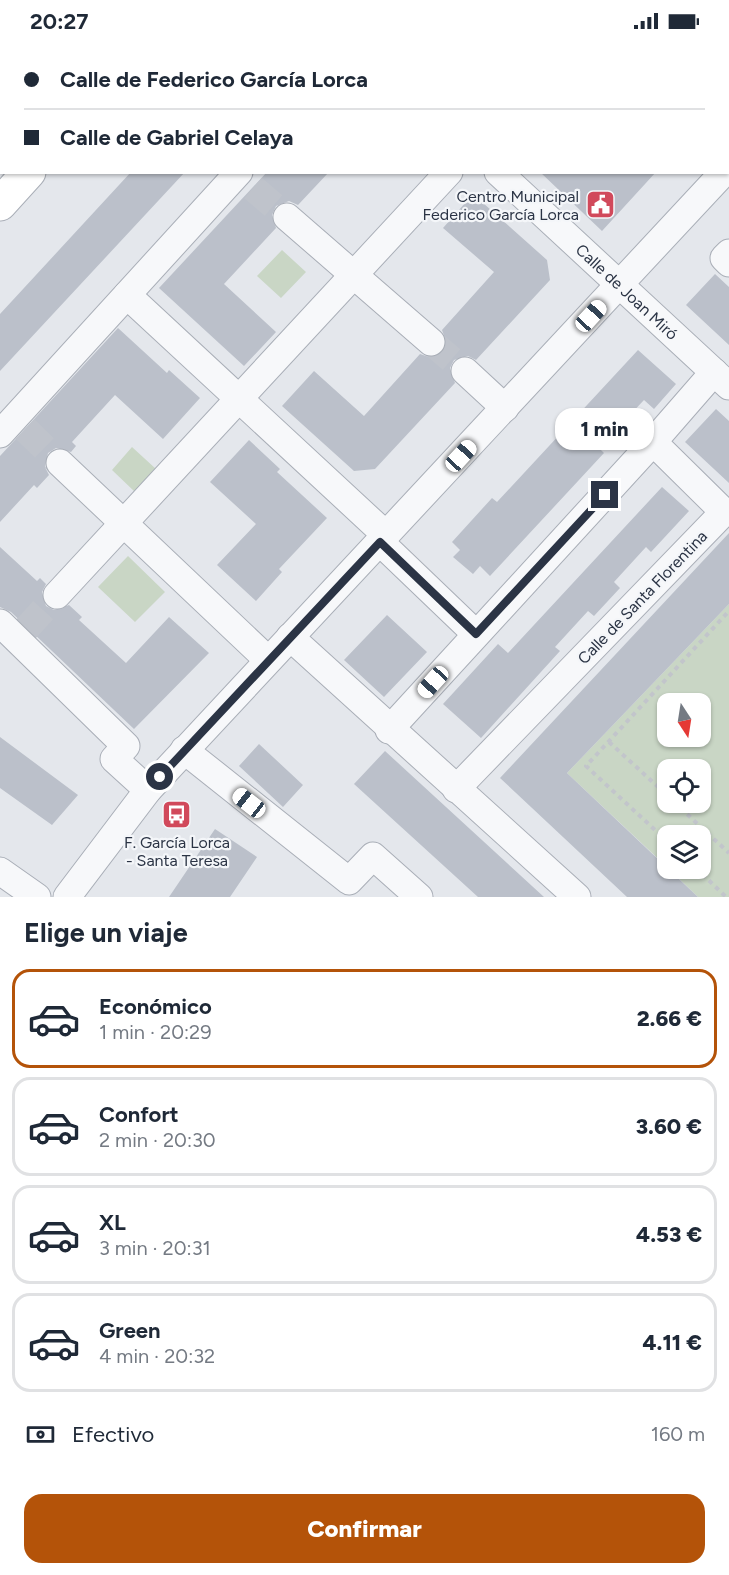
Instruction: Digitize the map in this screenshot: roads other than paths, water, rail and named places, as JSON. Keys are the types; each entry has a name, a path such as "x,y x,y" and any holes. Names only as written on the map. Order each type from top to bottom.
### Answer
{"main road":[{"path":"0,204 27,174"}],"street":[{"path":"57,595 446,174"},
{"name":"Calle de Joan Miró","path":"500,174 721,379"},
{"path":"67,897 148,790 184,750 723,175"},
{"path":"10,422 127,295 243,178"},
{"path":"287,217 431,342"},
{"path":"729,253 724,258 729,263"},
{"path":"127,295 383,539 476,634"},
{"path":"465,371 505,408"},
{"path":"389,730 653,442 721,379"},
{"name":"Calle de Santa Florentina","path":"456,789 724,512 653,442"},
{"path":"60,463 268,660"},
{"path":"14,630 126,746 114,759 148,790"},
{"path":"290,637 389,730 577,897"},
{"path":"184,750 349,880 373,856 419,897"},
{"path":"0,871 37,897"}],"tunnel":[{"path":"253,188 287,217"},
{"path":"431,342 465,371"},
{"path":"25,429 60,463"},
{"path":"25,630 57,595"}],"place":[{"name":"Centro Municipal Federico García Lorca","path":"600,205"},
{"name":"F. García Lorca - Santa Teresa","path":"177,814"}]}
